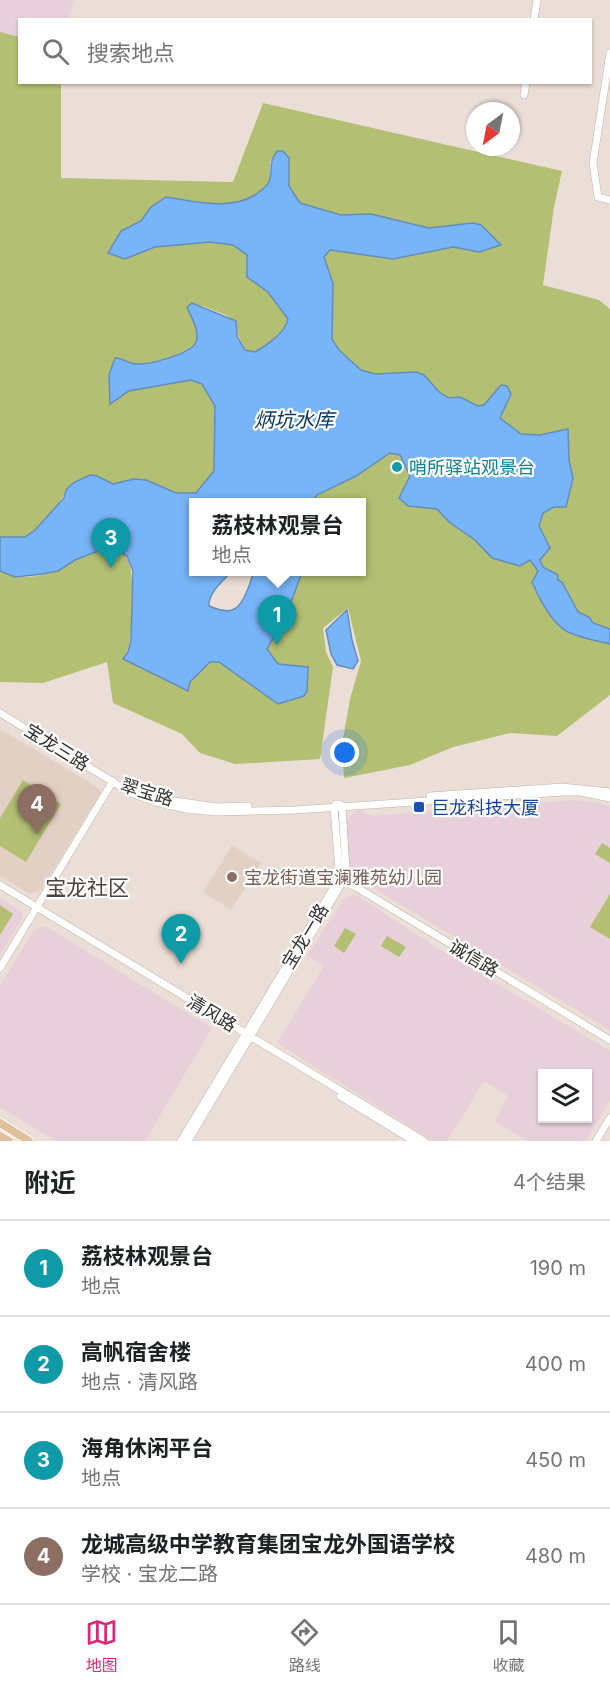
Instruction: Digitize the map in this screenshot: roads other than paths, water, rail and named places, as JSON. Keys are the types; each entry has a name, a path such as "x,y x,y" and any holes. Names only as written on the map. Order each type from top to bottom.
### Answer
{"main road":[{"path":"0,1123 29,1141"},
{"path":"0,1136 9,1141"}],"street":[{"path":"534,18 537,0"},
{"path":"610,53 593,163 598,197 610,200"},
{"path":"524,95 526,84"},
{"name":"宝龙三路","path":"0,713 113,781"},
{"path":"0,968 113,781"},
{"name":"翠宝路","path":"113,781 157,798 217,807 338,805 547,792 580,792 610,798"},
{"name":"翠宝路","path":"338,805 562,787 610,792"},
{"name":"宝龙一路","path":"188,1141 346,870 338,805"},
{"name":"诚信路","path":"340,880 356,887 610,1040"},
{"name":"清风路","path":"0,885 414,1141"},
{"name":"清风路","path":"0,891 36,909"},
{"name":"宝龙一路","path":"181,1141 247,1037"},
{"name":"清风路","path":"247,1037 424,1141"},
{"path":"596,1141 610,1118"}],"water":[{"name":"炳坑水库","path":"277,151 283,151 289,158 289,186 300,203 341,215 371,214 429,228 473,223 481,225 501,245 479,252 453,247 393,259 330,250 324,257 333,283 332,339 339,350 361,370 375,374 416,372 424,375 440,393 449,398 460,397 478,406 484,405 501,385 507,386 511,394 500,418 521,434 540,435 568,429 569,460 573,478 566,507 554,507 543,513 539,526 550,548 540,560 543,567 558,575 558,580 562,582 578,612 589,617 593,623 610,629 610,644 568,632 551,617 532,582 538,571 530,560 520,566 492,558 475,540 449,522 437,509 408,506 399,498 410,476 400,455 390,453 356,476 315,498 189,498 189,576 227,576 213,592 209,606 228,611 233,610 244,598 252,576 301,576 286,616 267,649 278,664 308,667 307,691 304,696 278,704 219,662 210,662 190,682 188,691 123,659 128,652 131,640 133,571 127,556 119,551 103,549 75,560 58,571 43,574 15,577 0,571 0,537 25,537 35,530 64,498 66,490 73,483 90,475 113,484 134,479 146,480 176,493 196,493 214,471 215,406 202,384 191,380 129,391 110,404 109,375 115,358 133,364 150,363 169,358 193,346 197,333 187,307 192,303 236,321 237,336 245,350 255,352 280,334 288,319 268,292 247,277 247,255 233,245 210,242 155,247 125,259 108,253 121,231 141,221 151,207 166,197 223,204 245,200 255,195 269,182 272,160"},
{"path":"347,610 358,661 353,669 337,665 331,654 326,630"}],"place":[{"name":"哨所驿站观景台","path":"397,467"},
{"name":"海角休闲平台","path":"111,568"},
{"name":"荔枝林观景台","path":"277,645"},
{"name":"巨龙科技大厦","path":"419,807"},
{"name":"龙城高级中学教育集团宝龙外国语学校","path":"37,834"},
{"name":"宝龙街道宝澜雅苑幼儿园","path":"232,877"},
{"name":"高帆宿舍楼","path":"181,964"}],"district":[{"name":"宝龙社区","path":"87,887"}]}
